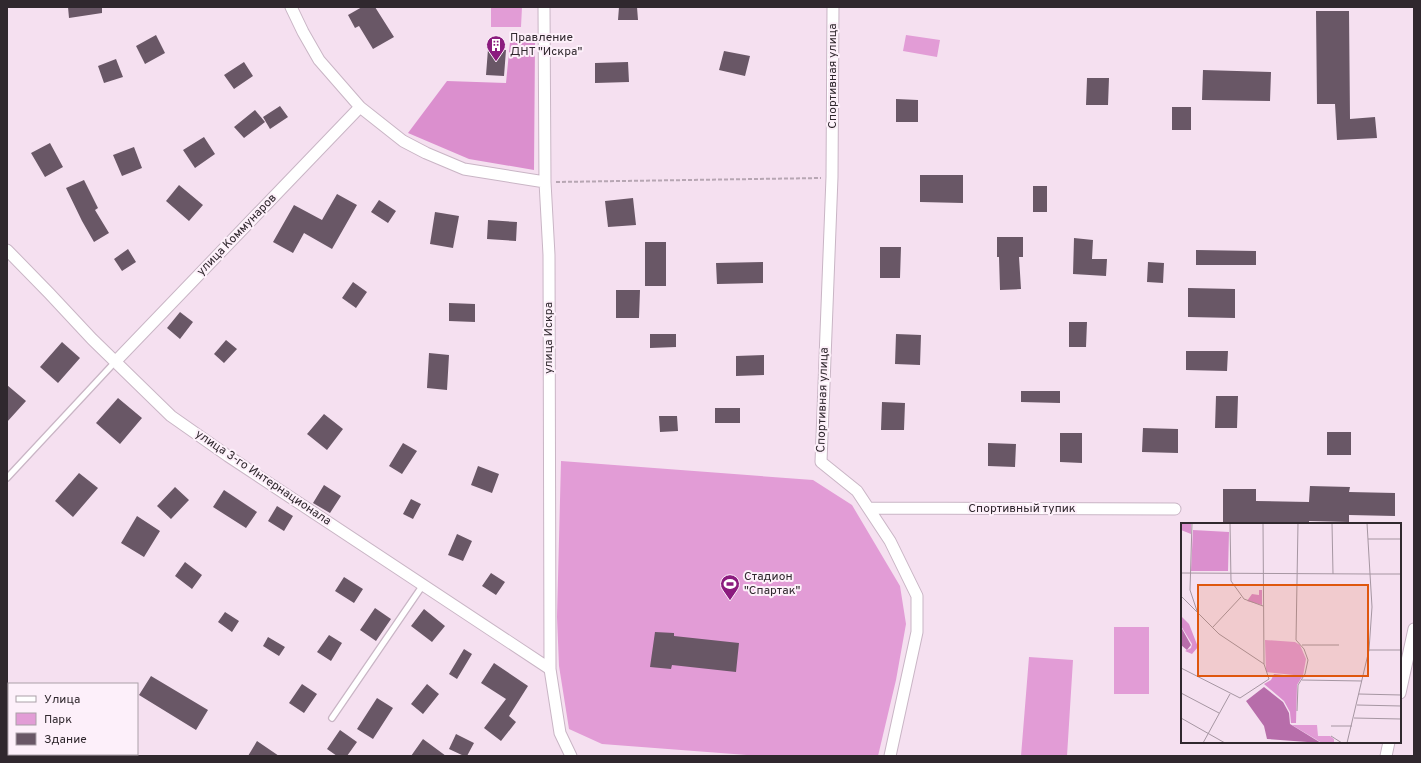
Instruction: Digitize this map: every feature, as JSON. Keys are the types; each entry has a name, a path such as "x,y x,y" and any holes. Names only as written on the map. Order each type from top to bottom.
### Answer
{"street":[{"path":"291,7 319,60 360,107 402,141 464,169 544,182"},
{"name":"улица Искра","path":"544,7 544,182 549,255 550,669 560,733 571,756"},
{"name":"Спортивная улица","path":"833,7 832,178 820,462 857,491 890,541 917,596 917,632 890,756"},
{"name":"улица Коммунаров","path":"115,362 360,107"},
{"name":"улица 3-го Интернационала","path":"7,250 50,292 115,362 171,416 228,456 550,669"},
{"name":"Спортивный тупик","path":"869,508 1175,510"},
{"path":"1401,688 1414,629"},
{"path":"1386,756 1389,743"}],"lane":[{"path":"7,478 115,362"},
{"path":"332,718 423,585"}],"path":[{"path":"544,182 832,178"}],"green space":[{"path":"491,7 522,7 521,27 491,27"},
{"path":"906,35 940,40 937,57 903,51"},
{"name":"Стадион \"Спартак\"","path":"561,461 813,480 852,505 900,586 906,624 896,680 878,756 760,756 602,744 569,729 559,666 557,617"},
{"path":"1114,627 1149,627 1149,694 1114,694"},
{"path":"1029,657 1073,660 1067,756 1021,756"}],"shaded area":[{"path":"510,42 535,42 534,170 469,159 408,133 447,81 506,83"}],"building":[{"path":"68,7 102,7 102,13 69,18"},
{"path":"362,7 375,7 394,37 373,49 359,26 355,28 348,15"},
{"path":"619,7 637,7 638,20 618,20"},
{"path":"1316,11 1349,11 1350,119 1375,117 1377,138 1337,140 1335,104 1317,104"},
{"path":"156,35 165,53 145,64 136,46"},
{"name":"Правление ДНТ \"Искра\"","path":"488,49 506,50 504,76 486,75"},
{"path":"724,51 750,56 745,76 719,70"},
{"path":"116,59 123,77 104,83 98,66"},
{"path":"244,62 253,76 234,89 224,75"},
{"path":"628,62 629,82 595,83 595,63"},
{"path":"1203,70 1271,72 1270,101 1202,100"},
{"path":"1087,78 1109,78 1108,105 1086,105"},
{"path":"896,99 918,100 918,122 896,122"},
{"path":"280,106 288,117 270,129 263,117"},
{"path":"1172,107 1191,107 1191,130 1172,130"},
{"path":"255,110 265,122 244,138 234,127"},
{"path":"204,137 215,154 195,168 183,150"},
{"path":"50,143 63,167 45,177 31,153"},
{"path":"134,147 142,168 122,176 113,155"},
{"path":"920,175 963,175 963,203 920,202"},
{"path":"84,180 98,208 95,210 109,233 94,242 66,188"},
{"path":"179,185 203,205 189,221 166,201"},
{"path":"1033,186 1047,186 1047,212 1033,212"},
{"path":"337,194 357,205 332,249 304,233 293,253 273,242 294,205 322,220"},
{"path":"633,198 636,225 608,227 605,201"},
{"path":"379,200 396,211 388,223 371,212"},
{"path":"435,212 459,216 453,248 430,244"},
{"path":"488,220 517,222 516,241 487,239"},
{"path":"997,237 1023,237 1023,257 1019,257 1021,289 1000,290"},
{"path":"1074,238 1093,240 1092,259 1107,259 1106,276 1073,274"},
{"path":"645,242 666,242 666,286 645,286"},
{"path":"880,247 901,247 900,278 880,278"},
{"path":"128,249 136,262 122,271 114,259"},
{"path":"1196,250 1256,251 1256,265 1196,265"},
{"path":"763,262 763,283 717,284 716,263"},
{"path":"1148,262 1164,263 1163,283 1147,282"},
{"path":"353,282 367,292 356,308 342,298"},
{"path":"1188,288 1235,289 1235,318 1188,317"},
{"path":"616,290 640,290 639,318 616,318"},
{"path":"449,303 475,304 475,322 449,321"},
{"path":"180,312 193,322 180,339 167,328"},
{"path":"1069,322 1087,322 1086,347 1069,347"},
{"path":"650,334 676,334 676,347 650,348"},
{"path":"896,334 921,335 920,365 895,364"},
{"path":"226,340 237,349 224,363 214,354"},
{"path":"62,342 80,358 58,383 40,367"},
{"path":"1186,351 1228,351 1227,371 1186,370"},
{"path":"429,353 449,355 447,390 427,388"},
{"path":"764,355 764,375 736,376 736,356"},
{"path":"7,385 26,401 7,422"},
{"path":"1021,391 1060,391 1060,403 1021,402"},
{"path":"1216,396 1238,396 1237,428 1215,428"},
{"path":"118,398 142,418 120,444 96,423"},
{"path":"882,402 905,403 904,430 881,430"},
{"path":"715,408 740,408 740,423 715,423"},
{"path":"324,414 343,429 327,450 307,434"},
{"path":"659,416 677,416 678,431 660,432"},
{"path":"1143,428 1178,429 1178,453 1142,452"},
{"path":"1327,432 1351,432 1351,455 1327,455"},
{"path":"1060,433 1082,433 1082,463 1060,462"},
{"path":"403,443 417,451 402,474 389,466"},
{"path":"988,443 1016,444 1015,467 988,466"},
{"path":"478,466 499,474 492,493 471,485"},
{"path":"79,473 98,488 73,517 55,501"},
{"path":"324,485 341,496 330,513 313,503"},
{"path":"1310,486 1350,487 1349,492 1395,493 1395,516 1349,515 1349,522 1309,521 1309,523 1223,523 1223,489 1256,489 1256,501 1309,502"},
{"path":"175,487 189,500 171,519 157,506"},
{"path":"224,490 257,512 246,528 213,507"},
{"path":"411,499 421,504 413,519 403,514"},
{"path":"277,506 293,516 284,531 268,521"},
{"path":"137,516 160,531 144,557 121,543"},
{"path":"457,534 472,541 463,561 448,555"},
{"path":"185,562 202,575 192,589 175,576"},
{"path":"491,573 505,582 496,595 482,586"},
{"path":"344,577 363,589 354,603 335,591"},
{"path":"375,608 391,619 376,641 360,630"},
{"path":"424,609 445,626 432,642 411,626"},
{"path":"225,612 239,621 232,632 218,622"},
{"path":"655,632 674,633 674,636 739,643 736,672 672,665 671,669 650,667"},
{"path":"329,635 342,643 331,661 317,652"},
{"path":"268,637 285,647 279,656 263,646"},
{"path":"464,649 472,654 457,679 449,674"},
{"path":"494,663 528,686 509,716 516,722 501,741 484,728 506,699 481,683"},
{"path":"151,676 208,710 196,730 139,695"},
{"path":"302,684 317,694 304,713 289,703"},
{"path":"427,684 439,694 423,714 411,704"},
{"path":"377,698 393,708 373,739 357,729"},
{"path":"340,730 357,742 347,756 337,756 327,749"},
{"path":"456,734 474,743 467,756 449,749"},
{"path":"423,739 446,756 411,756"},
{"path":"257,741 279,756 248,756"}],"place":[{"name":"Правление ДНТ \"Искра\"","path":"496,62"},
{"name":"Стадион \"Спартак\"","path":"730,601"}]}
